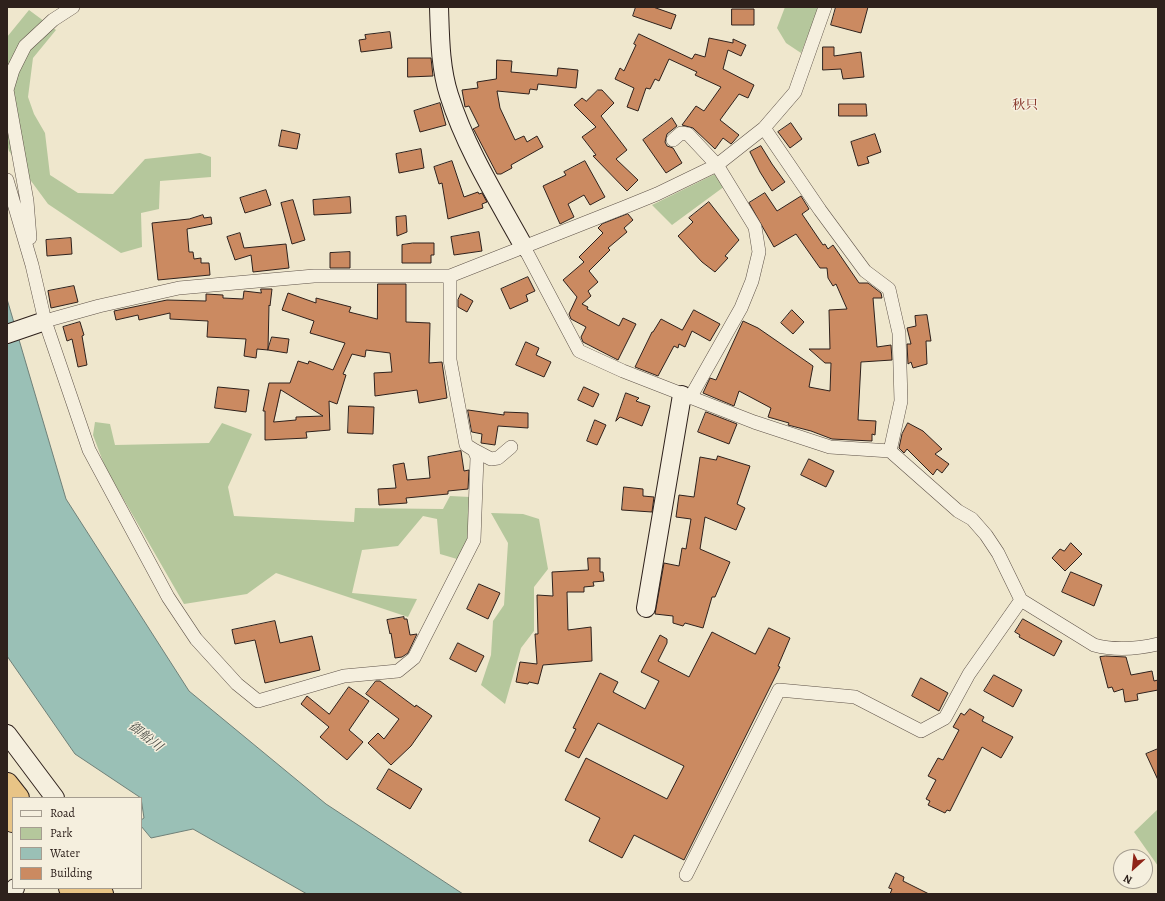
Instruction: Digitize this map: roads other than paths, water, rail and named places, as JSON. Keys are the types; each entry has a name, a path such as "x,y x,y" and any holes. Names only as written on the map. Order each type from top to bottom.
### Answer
{"highway":[{"path":"7,784 17,797"}],"street":[{"path":"32,265 27,202 7,90 13,70 25,46 53,20 73,7"},
{"path":"439,7 441,50 448,93 472,152 579,351 623,371 686,396 754,422 830,447 890,451 958,511 972,519 986,535 998,553 1021,600 1094,645 1107,649 1136,648 1158,644"},
{"path":"7,334 45,321 99,306 179,288 314,276 450,276 657,194 717,165 764,128 795,92 825,7"},
{"path":"764,128 820,210 865,270 889,289 899,333 901,402 890,451"},
{"path":"646,608 686,396 741,308 752,281 759,252 755,227 717,165 688,134 681,133 673,140"},
{"path":"7,180 32,265 45,321 89,450 168,597 196,639 238,684 258,701 344,676 398,671 414,658 474,540 477,457 474,450"},
{"path":"450,276 450,360 466,445 491,459 498,458 510,447"},
{"path":"686,875 778,690 856,697 921,732 944,718 969,674 1021,600"},
{"path":"7,734 54,797"}],"water":[{"name":"御船川","path":"7,299 66,499 189,691 326,804 463,894 307,894 193,829 151,838 142,827 142,819 144,818 142,797 140,797 75,754 7,656"}],"district":[{"name":"秋只","path":"1025,106"}]}
